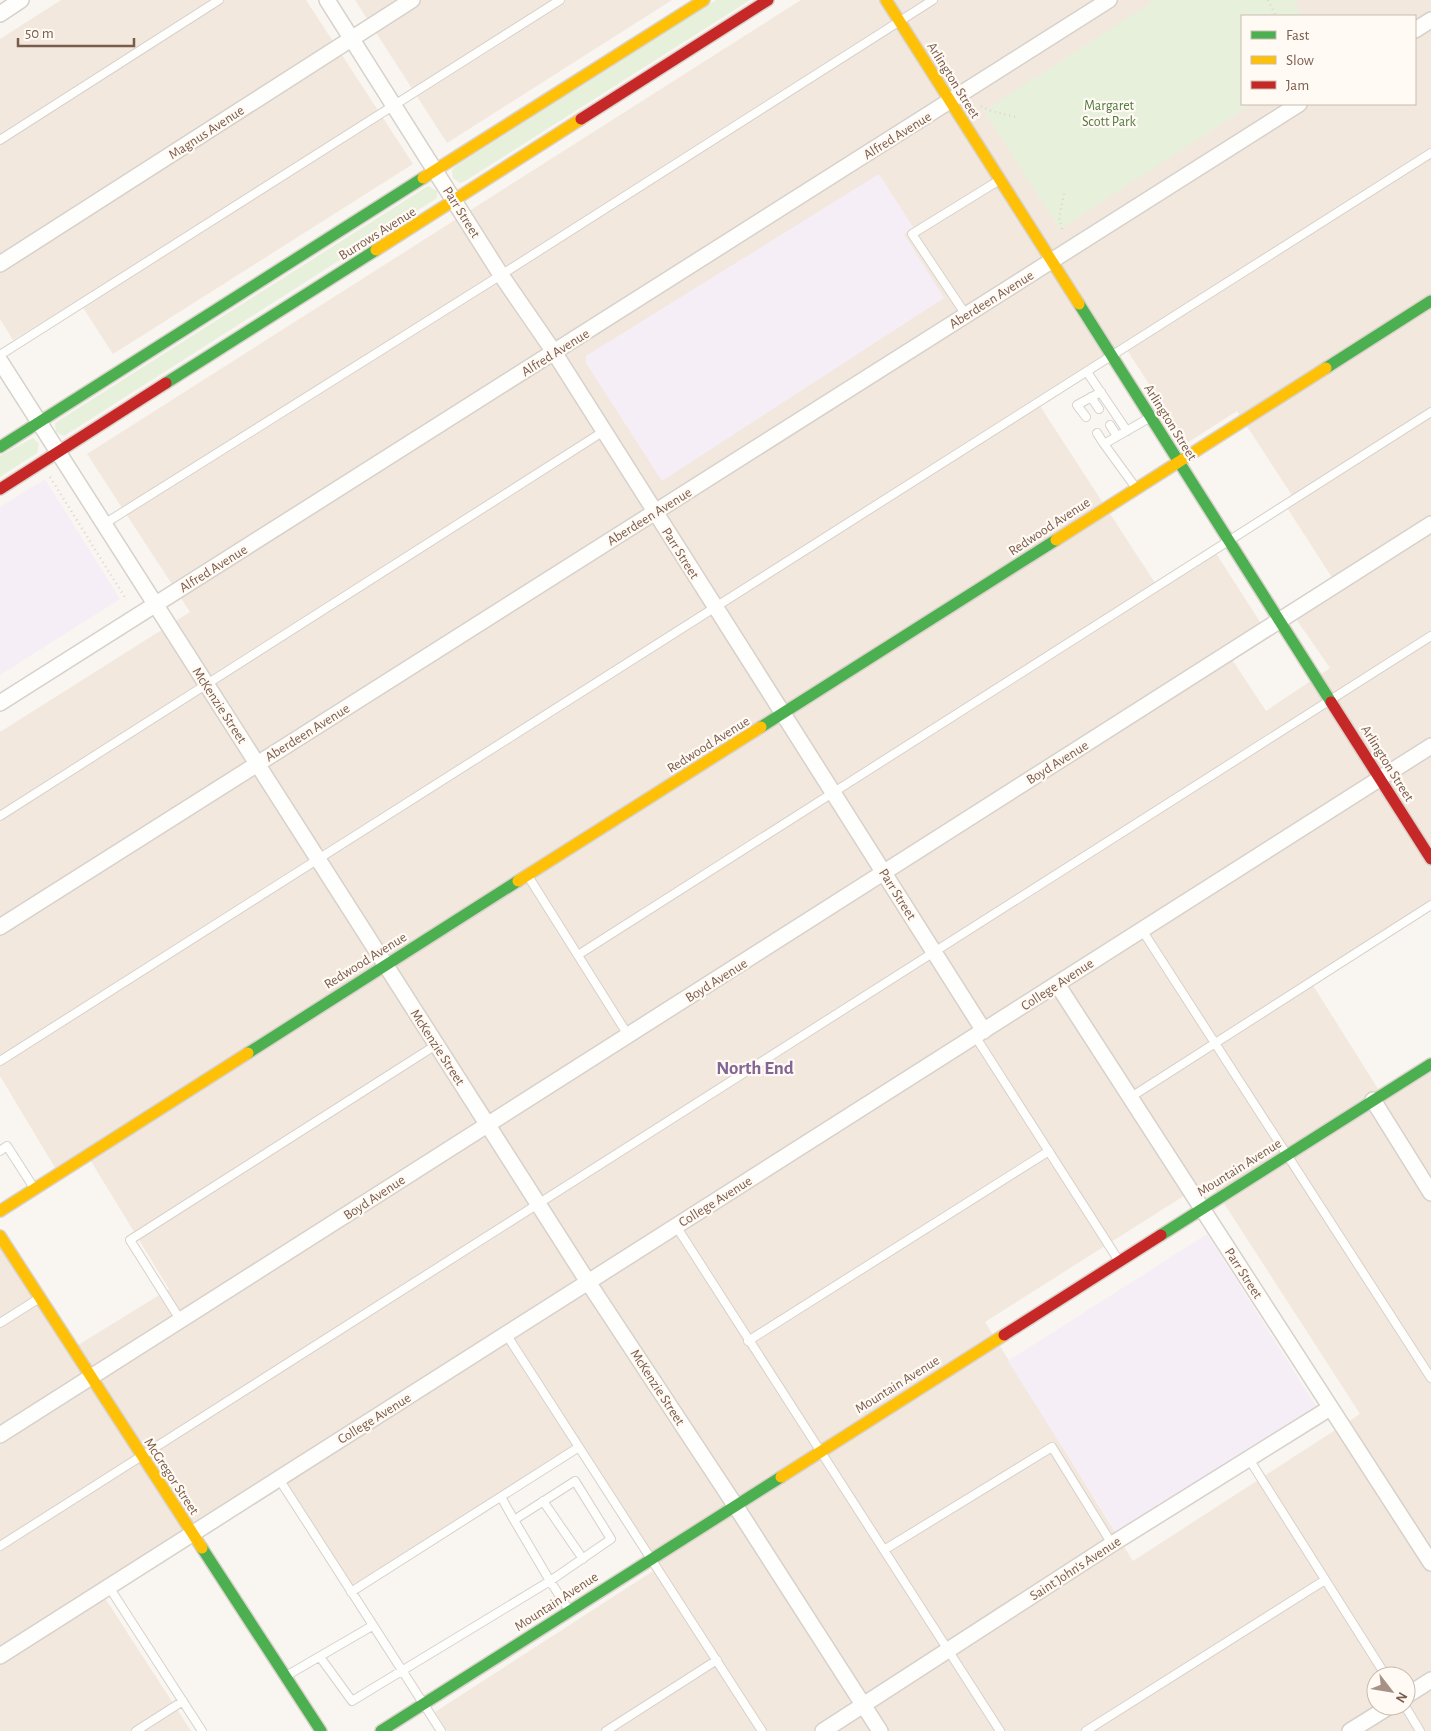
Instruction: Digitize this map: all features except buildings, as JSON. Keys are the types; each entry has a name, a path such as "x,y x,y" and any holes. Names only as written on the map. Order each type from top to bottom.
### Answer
{"street":[{"path":"0,14 21,0"},
{"name":"Parr Street","path":"327,0 501,275 554,352 934,952 979,1033"},
{"name":"Magnus Avenue","path":"0,264 412,0"},
{"name":"Burrows Avenue","path":"0,447 704,0"},
{"name":"Burrows Avenue","path":"0,489 768,0"},
{"name":"Arlington Street","path":"886,0 1431,859"},
{"name":"Alfred Avenue","path":"0,703 1110,0"},
{"path":"1416,29 1431,20"},
{"name":"Aberdeen Avenue","path":"0,927 1296,105"},
{"name":"Redwood Avenue","path":"0,1211 1431,300"},
{"name":"McKenzie Street","path":"0,361 588,1282 735,1505 880,1731"},
{"name":"Boyd Avenue","path":"0,1435 1431,524"},
{"name":"College Avenue","path":"0,1656 1431,746"},
{"name":"Parr Street","path":"1057,984 1431,1563"},
{"name":"Mountain Avenue","path":"381,1731 1118,1261 1431,1064"},
{"path":"1373,1100 1431,1193"},
{"name":"McGregor Street","path":"0,1236 191,1534 321,1731"},
{"name":"Saint John's Avenue","path":"822,1731 1112,1544 1330,1408"},
{"path":"1416,1690 1431,1680"},
{"path":"1350,1731 1374,1716"}],"lane":[{"path":"0,140 219,0"},
{"path":"0,355 560,0"},
{"path":"104,524 934,0"},
{"path":"0,1061 1431,153"},
{"path":"966,315 912,234 1000,180"},
{"path":"1087,372 1127,431"},
{"path":"1086,417 1077,405 1101,392"},
{"path":"1091,397 1099,409"},
{"path":"578,955 1431,412"},
{"path":"1104,444 1151,417"},
{"path":"1110,425 1117,436"},
{"path":"0,816 604,431"},
{"path":"1097,433 1136,488"},
{"path":"0,1546 1431,636"},
{"path":"528,875 628,1035"},
{"path":"1130,1097 1431,905"},
{"path":"1142,930 1431,1378"},
{"path":"979,1033 1048,1151 1118,1261"},
{"path":"181,1321 130,1240 436,1044"},
{"path":"0,1150 7,1146 35,1189"},
{"path":"748,1340 1048,1151"},
{"path":"676,1226 819,1452 1000,1731"},
{"path":"0,1323 40,1298"},
{"path":"506,1334 762,1731"},
{"path":"351,1592 579,1446"},
{"path":"884,1550 1052,1447 1112,1544"},
{"path":"1249,1459 1380,1666"},
{"path":"279,1479 441,1731"},
{"path":"320,1657 352,1701 550,1581 611,1539 575,1481 514,1520"},
{"path":"501,1497 550,1581 570,1610"},
{"path":"543,1501 583,1559"},
{"path":"1086,1731 1325,1580"},
{"path":"109,1587 202,1731"},
{"path":"285,1676 372,1626"},
{"path":"606,1731 717,1660"},
{"path":"136,1731 183,1701"},
{"path":"1411,1716 1420,1731"}],"path":[{"path":"1268,0 1276,15"},
{"path":"981,106 991,111 1019,118"},
{"path":"1062,228 1059,218 1064,193"},
{"path":"40,463 126,598"}],"shaded area":[{"path":"61,0 306,0 413,164 113,354 78,300 13,340 0,319 0,39"},
{"path":"355,0 672,0 447,143"},
{"path":"801,0 1431,0 1431,905 1309,979 1385,1100 1431,1069 1431,1731 447,1731 435,1712 661,1566 575,1448 352,1590 279,1482 103,1595 191,1731 0,1731 0,1235 75,1347 169,1289 89,1158 60,1176 0,1076 0,732 190,612 87,454","holes":["1127,350 1187,443 1237,411 1293,497 1284,503 1333,579 1262,625 1212,547 1155,583 1040,406","1294,616 1330,668 1266,711 1231,658","1209,1180 1360,1414 1133,1561 985,1322"]},
{"path":"879,174 913,227 904,234 944,298 662,481 586,363 586,356"},
{"path":"45,479 120,599 0,675 0,507"},
{"path":"1207,1234 1316,1406 1116,1532 1008,1361"}],"green space":[{"path":"716,0 750,0 465,181 460,183 453,178 452,170 456,166"},
{"name":"Margaret Scott Park","path":"1155,0 1298,0 1294,3 1301,15 1241,15 1241,105 1250,105 1060,229 984,111"},
{"path":"428,186 437,191 437,198 64,436 56,432 55,423"},
{"path":"33,438 39,444 37,453 0,477 0,456"}],"traffic: fast":[{"path":"0,447 423,178"},
{"path":"166,383 376,250"},
{"path":"1326,368 1431,301"},
{"path":"1079,304 1331,702"},
{"path":"761,727 1056,540"},
{"path":"248,1053 518,881"},
{"path":"1161,1235 1431,1064"},
{"path":"381,1731 781,1477"},
{"path":"202,1548 321,1731"}],"traffic: slow":[{"path":"423,178 704,0"},
{"path":"886,0 1079,304"},
{"path":"376,250 581,119"},
{"path":"1056,540 1326,368"},
{"path":"518,881 761,727"},
{"path":"0,1211 248,1053"},
{"path":"0,1236 202,1548"},
{"path":"781,1477 1004,1335"}],"traffic: jam":[{"path":"581,119 768,0"},
{"path":"0,489 166,383"},
{"path":"1331,702 1431,859"},
{"path":"1004,1335 1161,1235"}],"district":[{"name":"North End","path":"755,1067"}]}
